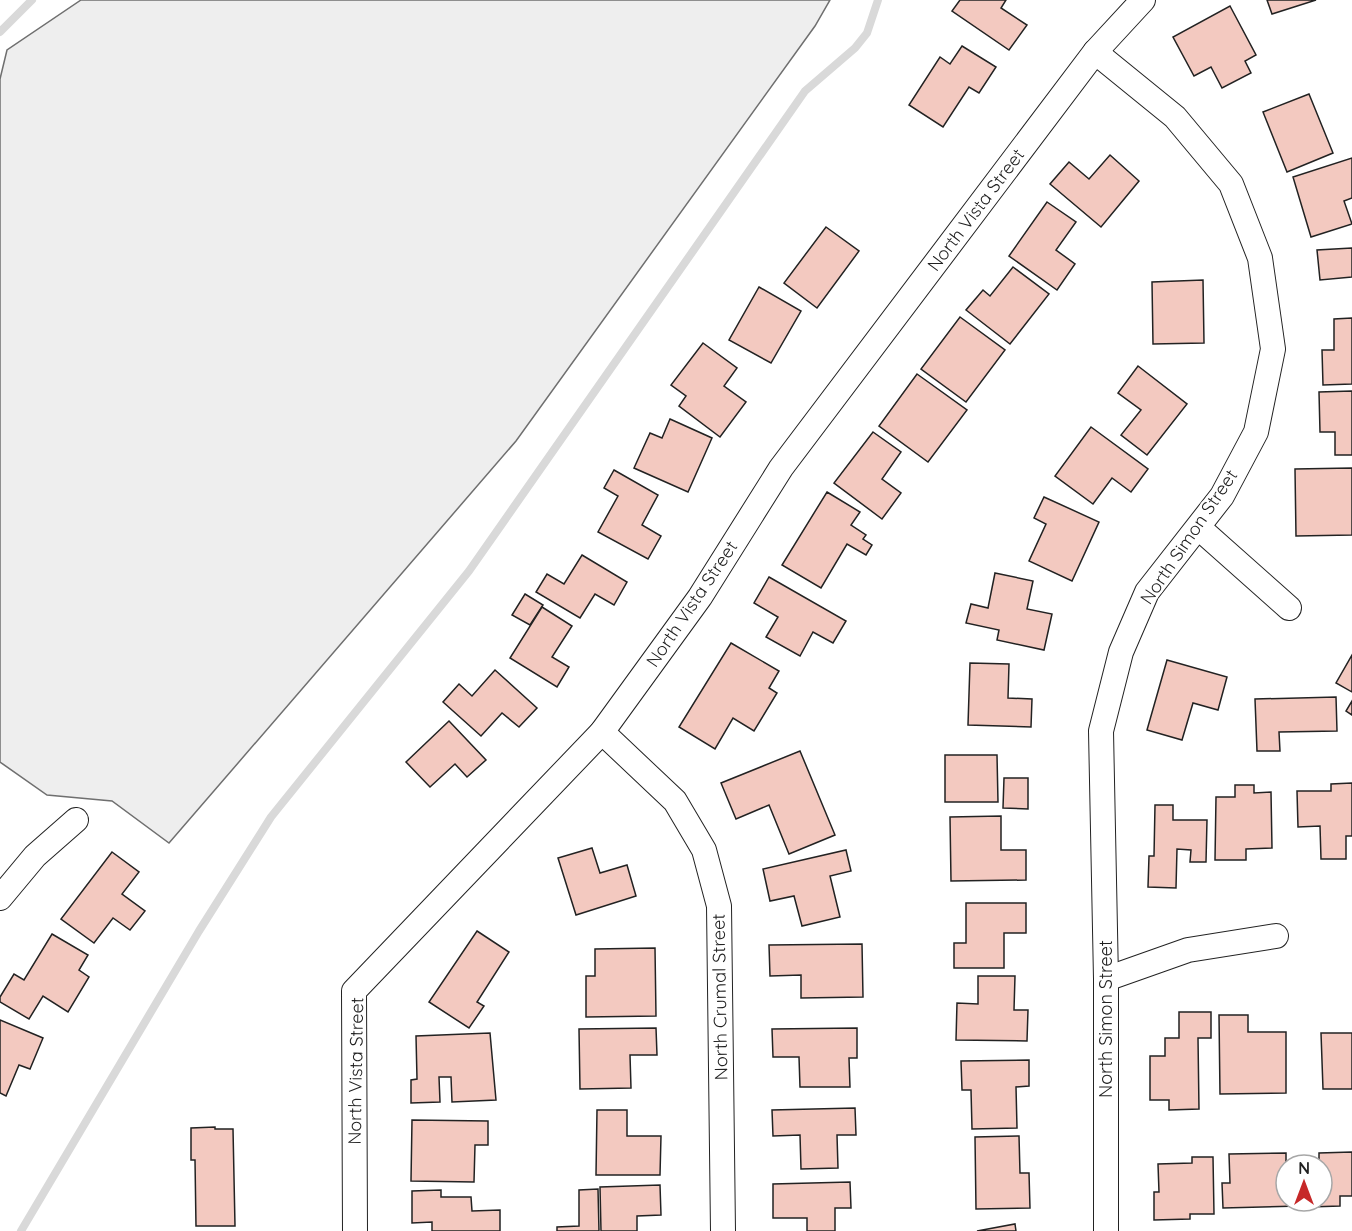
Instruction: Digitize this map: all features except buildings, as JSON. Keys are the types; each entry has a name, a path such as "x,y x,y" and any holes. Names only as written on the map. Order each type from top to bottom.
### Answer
{"street":[{"name":"North Vista Street","path":"355,1231 354,991 602,732 700,597 781,468 1095,52 1143,0"},
{"name":"North Simon Street","path":"1095,52 1175,117 1231,184 1260,258 1273,349 1256,432 1222,496 1147,592 1121,652 1101,730 1106,979 1106,1231"},
{"path":"1199,528 1289,608"},
{"name":"North Crumal Street","path":"602,732 675,801 704,850 719,906 723,1231"},
{"path":"0,898 35,856 76,820"},
{"path":"1106,979 1188,950 1276,936"}],"shaded area":[{"path":"81,0 830,0 815,26 516,441 169,843 112,801 47,795 0,762 0,79 7,50"}],"waterway":[{"path":"0,32 32,0"},
{"path":"21,1231 199,931 271,817 469,571 805,91 855,48 867,33 878,0"}]}
